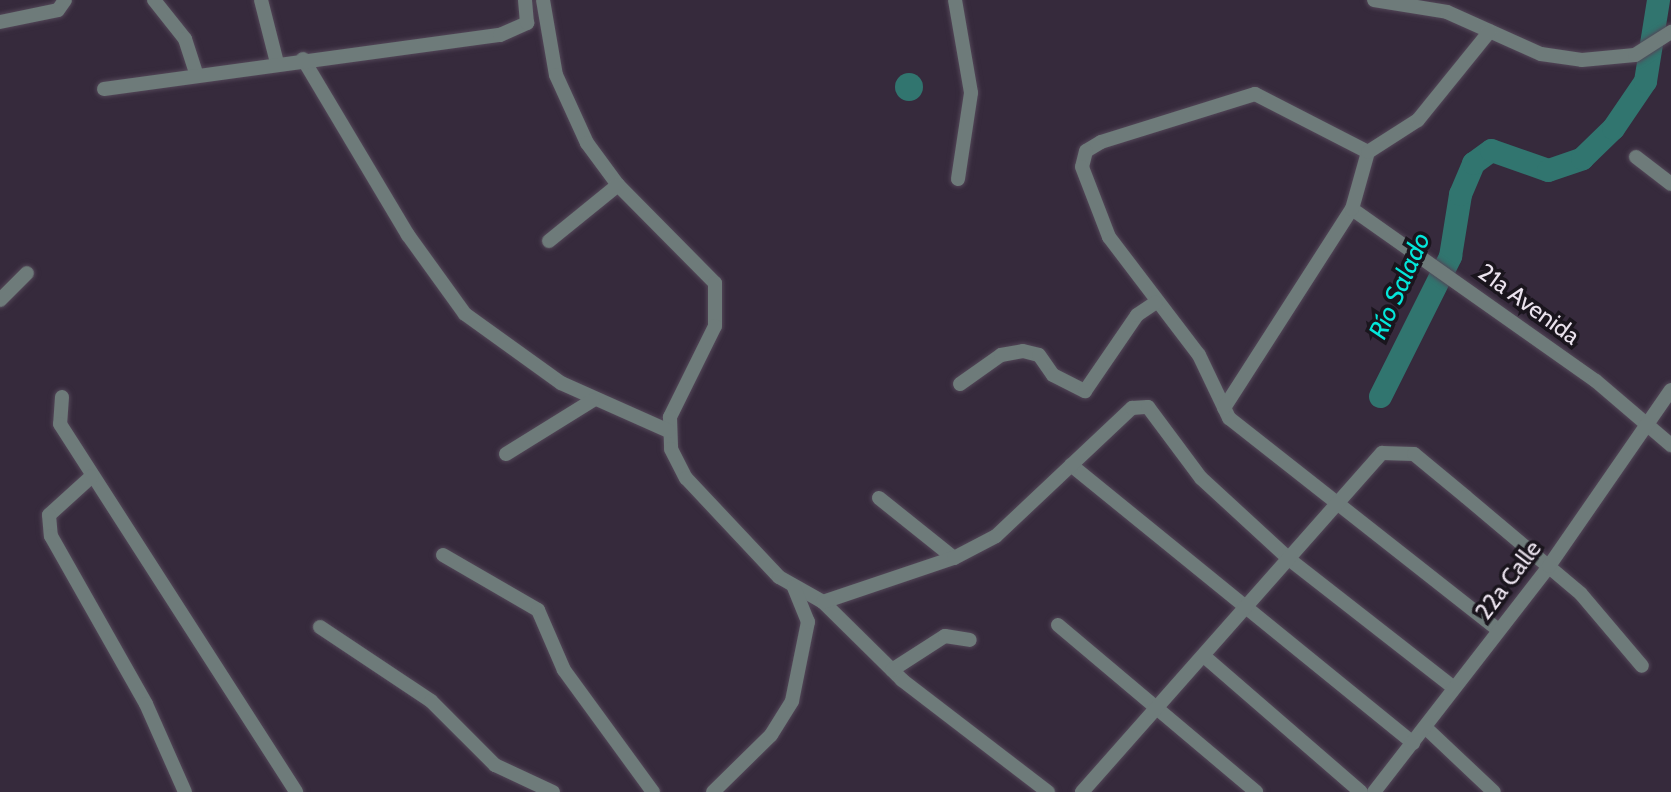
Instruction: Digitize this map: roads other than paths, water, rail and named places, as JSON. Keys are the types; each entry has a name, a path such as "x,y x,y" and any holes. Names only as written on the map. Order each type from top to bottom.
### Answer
{"street":[{"path":"0,22 58,10 65,0"},
{"path":"154,0 185,39 197,75"},
{"path":"261,0 277,64"},
{"path":"104,89 303,58 519,31 527,23 525,0"},
{"path":"543,0 556,75 587,143 618,184 715,283 715,326 674,404 669,431 671,449 706,505 794,587 823,602 892,670 1048,792"},
{"path":"955,0 971,93 958,179"},
{"path":"1374,0 1447,12 1541,54 1609,61 1635,55 1666,36"},
{"path":"1224,408 1352,209 1368,152 1418,120 1490,31"},
{"path":"303,58 408,235 465,314 593,400 669,431"},
{"path":"1368,152 1255,94 1086,151 1082,167 1093,202 1155,303 1199,355 1224,408 1238,427 1498,631"},
{"path":"1636,157 1671,184"},
{"path":"549,241 618,184"},
{"name":"21a Avenida","path":"1352,209 1444,270 1671,445"},
{"path":"0,300 27,273"},
{"path":"960,384 1001,355 1023,351 1039,355 1053,375 1085,391 1137,315 1155,303"},
{"name":"22a Calle","path":"1374,792 1549,566 1671,390"},
{"path":"62,397 60,424 296,792"},
{"path":"506,454 593,400"},
{"path":"823,602 954,558 996,536 1132,408 1148,407 1201,478 1289,559 1454,688"},
{"path":"1082,792 1206,657 1335,503 1382,453 1401,449 1549,566 1642,666"},
{"path":"1071,465 1250,606 1413,743"},
{"path":"92,476 53,508 51,536 146,705 185,792"},
{"path":"878,498 954,558"},
{"path":"443,555 538,610 564,670 653,792"},
{"path":"713,792 771,734 792,701 808,622 794,587"},
{"path":"1058,625 1161,707 1256,792"},
{"path":"320,627 431,701 495,765 553,792"},
{"path":"892,670 945,636 970,640"},
{"path":"1206,657 1361,792"},
{"path":"1426,728 1494,792"}],"waterway":[{"name":"Río Salado","path":"1380,396 1450,256 1460,194 1473,163 1491,150 1548,170 1582,158 1613,128 1645,81 1658,0"}]}
